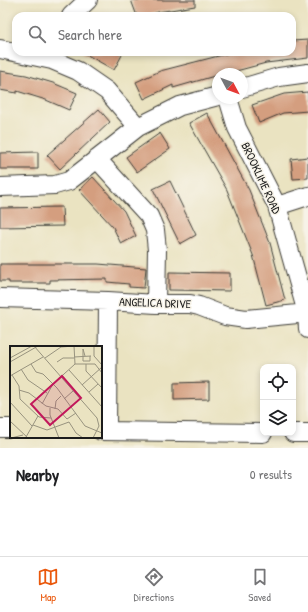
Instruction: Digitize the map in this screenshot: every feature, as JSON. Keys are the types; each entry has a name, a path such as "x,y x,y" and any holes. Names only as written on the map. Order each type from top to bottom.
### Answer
{"street":[{"path":"75,12 88,0"},
{"path":"0,49 12,51"},
{"path":"53,56 78,71 107,92 138,127"},
{"path":"248,86 279,77 308,73"},
{"path":"0,187 55,185 70,181 138,127 180,106 212,98"},
{"name":"BROOKLIME ROAD","path":"230,104 237,128 277,206 308,318"},
{"path":"97,159 149,216 155,230 157,250 156,304"},
{"path":"277,206 308,196"},
{"name":"ANGELICA DRIVE","path":"0,298 190,304 225,316 246,319 308,318"},
{"path":"108,301 104,431 260,432"},
{"path":"296,433 308,433"}],"building":[{"path":"131,0 195,0 195,6 158,12 136,12"},
{"path":"308,40 308,58 266,63 247,68 212,68 212,77 173,88 173,85 144,99 136,82 160,71 218,56 296,56 296,41"},
{"path":"89,56 121,56 114,70"},
{"path":"0,71 26,75 53,83 77,93 69,110 46,100 17,91 17,93 0,90"},
{"path":"308,92 308,111 283,113 259,123 252,105 284,94"},
{"path":"99,109 110,122 60,169 47,155"},
{"path":"207,113 249,190 270,243 285,300 266,305 253,255 227,190 189,123"},
{"path":"160,133 170,149 137,172 126,157"},
{"path":"38,152 38,169 0,169 0,153"},
{"path":"308,157 308,178 293,179 291,159"},
{"path":"93,177 124,211 136,236 121,244 113,227 79,190"},
{"path":"170,181 196,235 180,244 153,189"},
{"path":"62,207 63,226 0,227 0,208"},
{"path":"0,264 98,264 146,268 144,288 129,287 129,284 107,282 107,279 50,280 50,283 9,283 9,281 0,281"},
{"path":"169,272 230,273 230,291 169,290"},
{"path":"209,382 209,399 174,400 174,383"}]}
